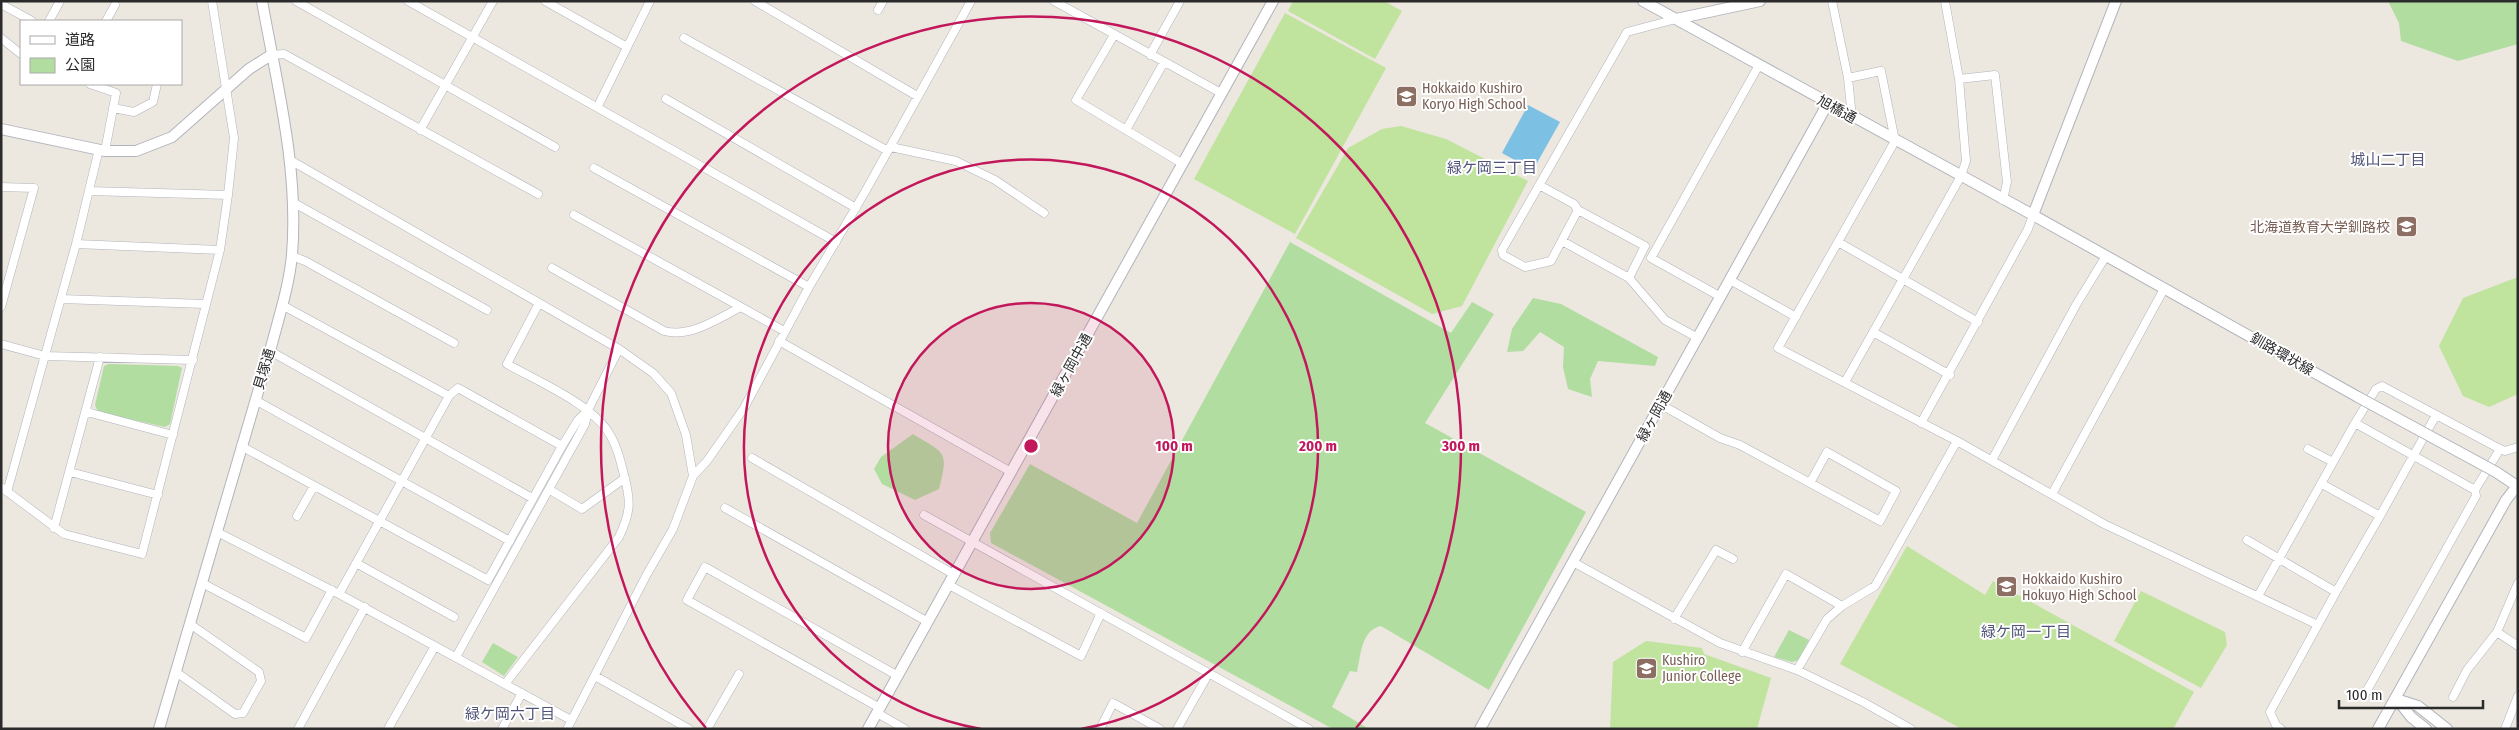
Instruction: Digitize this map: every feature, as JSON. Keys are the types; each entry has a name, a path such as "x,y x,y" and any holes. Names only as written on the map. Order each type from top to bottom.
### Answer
{"street":[{"path":"50,20 60,1"},
{"path":"93,85 116,93 113,108 45,356 4,490 64,534 142,554 220,250 228,195 234,138 212,1"},
{"name":"貝塚通","path":"159,729 270,351 282,306 292,256 294,203 290,160 262,1"},
{"path":"296,1 555,147"},
{"path":"408,1 598,106 836,242"},
{"path":"420,130 493,1"},
{"path":"545,1 627,47"},
{"path":"598,106 650,1"},
{"path":"755,1 917,96"},
{"path":"878,10 883,1"},
{"path":"567,729 647,574 673,529 693,476 707,461 744,408 784,331 856,208 971,1"},
{"path":"1054,1 1222,93"},
{"path":"1150,55 1180,1"},
{"name":"緑ヶ岡中通","path":"868,729 1273,1"},
{"name":"旭橋通","path":"1643,1 1895,141 2033,215"},
{"path":"1578,210 1551,261 1525,267 1503,255 1502,250 1627,32 1676,19 1760,1"},
{"path":"1832,1 1848,78 1852,117"},
{"path":"1845,382 1961,176 1966,161 1959,79 1945,1"},
{"path":"1922,423 1950,375 2028,229 2116,1"},
{"path":"1,4 30,20"},
{"path":"107,20 115,5"},
{"path":"1114,34 1076,100 1183,164"},
{"path":"1,38 20,53"},
{"path":"684,38 889,149 956,161 995,180 1044,213"},
{"path":"1,130 102,150 136,151 172,137 249,69 271,55 284,54 538,194"},
{"path":"1126,130 1164,62"},
{"path":"1721,297 1651,258 1759,65"},
{"path":"1848,78 1881,71 1895,141 1778,348 1957,441 2104,524 2318,626"},
{"path":"1959,79 1995,75 2007,182 2004,200"},
{"path":"113,108 134,112 153,102 157,85"},
{"path":"666,99 856,208"},
{"name":"緑ヶ岡通","path":"1480,729 1828,103"},
{"path":"290,160 619,349 653,373 671,393 686,435 693,476"},
{"path":"594,168 809,287"},
{"path":"1539,185 1574,204 1578,210 1644,246 1629,278"},
{"path":"1,187 34,188 1,307"},
{"path":"90,191 228,195"},
{"path":"294,203 487,310"},
{"path":"574,215 784,331"},
{"name":"釧路環状線","path":"2033,215 2496,472 2517,486 2506,500 2378,729"},
{"path":"1562,241 1629,278 1665,320 1698,338"},
{"path":"1838,242 1978,322"},
{"path":"76,244 220,250"},
{"path":"292,256 305,261 454,343"},
{"path":"1992,460 2076,305 2106,256"},
{"path":"552,268 664,331 676,334 687,333 741,307"},
{"path":"1730,280 1796,317"},
{"path":"2052,494 2164,289"},
{"path":"61,299 206,304"},
{"path":"505,684 619,537 630,508 630,496 611,435 600,421 588,410 507,364 538,304"},
{"path":"282,306 449,396"},
{"path":"1873,332 1950,375"},
{"path":"779,341 1011,472"},
{"path":"1,344 45,356 193,360"},
{"path":"456,657 585,424 588,410 619,349"},
{"path":"270,351 532,498"},
{"path":"54,528 87,412 100,357"},
{"path":"2258,596 2376,389 2382,386 2500,450 2505,451 2518,447"},
{"path":"202,583 306,638 356,563 449,396 458,388 562,446"},
{"path":"255,400 510,541"},
{"path":"1660,404 1720,438 1740,445 1810,483 1880,521 1896,491 1827,452 1810,483"},
{"path":"241,446 488,580 562,446 578,420 588,410"},
{"path":"87,412 173,435"},
{"path":"2281,729 2276,725 2270,712 2436,415"},
{"path":"2355,423 2475,490"},
{"path":"1797,670 1828,619 1842,606 1875,586 1957,441"},
{"path":"2308,448 2333,462"},
{"path":"2364,694 2476,496 2475,490 2500,450"},
{"path":"752,458 955,575"},
{"path":"70,472 158,495"},
{"path":"550,490 582,509 625,478"},
{"path":"2322,484 2380,516"},
{"path":"297,516 314,486"},
{"path":"725,508 928,622"},
{"path":"924,515 1309,729"},
{"path":"217,532 365,607 571,720"},
{"path":"2247,540 2336,592"},
{"path":"1674,619 1716,550 1733,559"},
{"path":"1572,562 1674,619 1742,652 1797,670 1863,702 1910,728"},
{"path":"356,563 454,617"},
{"path":"898,676 705,567 687,600 879,710 905,729"},
{"path":"1742,652 1786,574 1842,606"},
{"path":"2453,697 2466,670 2497,632 2518,583"},
{"path":"949,585 1080,656 1101,613"},
{"path":"298,729 365,607"},
{"path":"176,672 235,714 243,713 261,681 259,672 190,624"},
{"path":"2497,632 2518,646"},
{"path":"388,729 435,646"},
{"path":"1177,729 1209,673"},
{"path":"707,729 739,674"},
{"path":"595,676 689,729"},
{"path":"502,729 522,693"},
{"path":"2505,729 2518,696"},
{"path":"2396,699 2411,717 2426,729"},
{"path":"2396,699 2418,706 2447,729"},
{"path":"1100,729 1113,703 1160,729"}],"green space":[{"path":"1293,1 1384,1 1402,11 1375,59 1288,11"},
{"path":"2388,1 2514,1 2518,5 2518,44 2458,61 2401,41 2399,23"},
{"path":"1285,13 1386,68 1295,234 1194,179"},
{"path":"1401,126 1446,139 1528,181 1462,306 1432,314 1296,238 1348,148 1382,129"},
{"path":"1290,242 1451,333 1472,302 1494,314 1425,423 1586,512 1489,690 1381,626 1369,632 1363,644 1357,672 1350,671 1332,707 1369,729 1333,729 991,543 990,533 1030,464 1137,523"},
{"path":"2518,277 2518,394 2489,407 2463,396 2439,346 2463,298"},
{"path":"1533,298 1561,304 1658,357 1655,366 1598,361 1590,379 1592,397 1568,389 1563,367 1564,347 1540,332 1523,351 1507,352 1512,329"},
{"path":"109,364 178,366 182,368 170,424 165,427 98,412 95,405 104,366"},
{"path":"913,434 938,450 944,460 939,489 915,500 882,484 874,469 881,457"},
{"path":"1907,546 1985,595 1993,581 2194,692 2173,729 1962,729 1840,664"},
{"path":"2141,591 2225,632 2227,645 2201,688 2114,641"},
{"path":"1789,630 1809,640 1799,660 1792,662 1774,657"},
{"path":"1646,641 1702,648 1704,654 1771,678 1757,729 1610,729 1613,662"},
{"path":"493,643 518,657 504,676 482,662"}],"water":[{"path":"1528,105 1560,122 1533,170 1502,153"}],"place":[{"name":"Hokkaido Kushiro Koryo High School","path":"1406,96"},
{"name":"北海道教育大学釧路校","path":"2406,227"},
{"name":"Hokkaido Kushiro Hokuyo High School","path":"2006,587"},
{"name":"Kushiro Junior College","path":"1646,668"}],"district":[{"name":"城山二丁目","path":"2388,160"},
{"name":"緑ケ岡三丁目","path":"1492,168"},
{"name":"緑ケ岡一丁目","path":"2026,632"},
{"name":"緑ケ岡六丁目","path":"510,714"}]}
